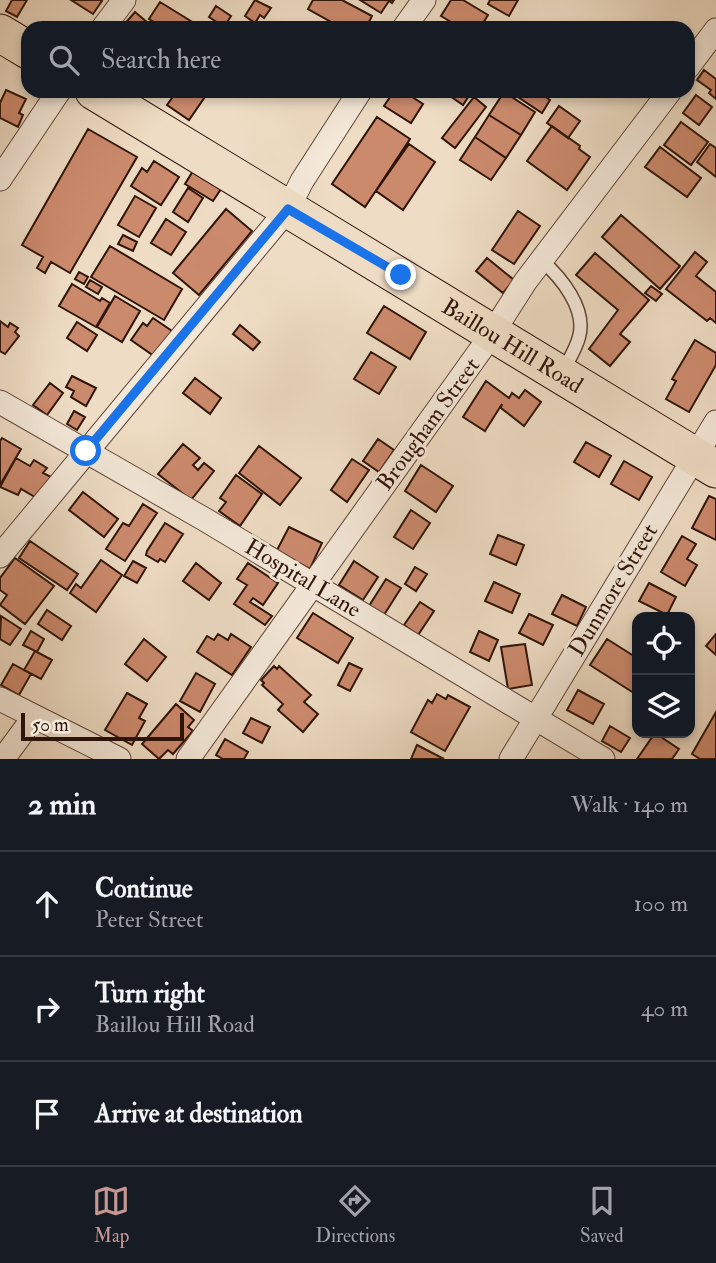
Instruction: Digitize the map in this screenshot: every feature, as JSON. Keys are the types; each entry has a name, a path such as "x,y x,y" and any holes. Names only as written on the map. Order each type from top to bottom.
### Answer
{"main road":[{"path":"0,33 21,46"},
{"name":"Baillou Hill Road","path":"106,98 401,275 492,334 705,463"}],"street":[{"path":"108,21 124,0"},
{"path":"409,21 424,0"},
{"path":"695,58 716,30"},
{"path":"0,179 54,98"},
{"path":"0,556 288,209 302,181 355,98"},
{"name":"Brougham Street","path":"188,759 492,334 525,282 665,98"},
{"name":"Hospital Lane","path":"0,402 313,584 603,759"},
{"name":"Dunmore Street","path":"511,759 705,463 716,422"},
{"path":"0,699 119,759"},
{"path":"3,759 34,717"}],"lane":[{"path":"541,260 560,278 569,293 580,324 580,336 561,376"}],"building":[{"path":"12,0 27,0 17,17 6,11"},
{"path":"71,0 100,0 102,1 93,14"},
{"path":"255,0 271,8 264,18 260,15 256,21 245,16"},
{"path":"313,0 342,0 372,16 370,21 329,21 308,9"},
{"path":"360,0 394,0 392,3 389,1 381,13"},
{"path":"451,0 463,0 488,15 484,21 449,21 441,16"},
{"path":"490,0 518,0 509,16 488,4"},
{"path":"160,2 191,21 152,21 149,19"},
{"path":"216,6 231,16 228,21 215,21 209,17"},
{"path":"135,12 146,21 127,21"},
{"path":"704,70 716,79 716,99 709,93 711,90 697,80"},
{"path":"6,90 26,99 19,113 23,115 18,127 0,118 0,103"},
{"path":"695,96 712,107 699,125 683,113"},
{"path":"172,98 204,98 189,120 167,105"},
{"path":"389,98 414,98 423,104 411,123 384,106"},
{"path":"453,98 468,98 463,105"},
{"path":"473,98 486,107 455,148 442,138"},
{"path":"500,98 513,98 535,112 521,135 489,115"},
{"path":"520,98 547,98 550,100 542,113"},
{"path":"559,106 580,121 568,138 547,123"},
{"path":"489,115 521,135 506,158 475,137"},
{"path":"377,117 410,139 365,207 332,184"},
{"path":"681,122 708,142 691,165 664,145"},
{"path":"552,126 580,146 579,149 590,157 567,190 527,161"},
{"path":"88,129 137,157 70,273 51,262 45,273 37,268 43,257 22,245"},
{"path":"475,137 506,158 491,180 460,160"},
{"path":"409,144 435,162 403,210 376,191"},
{"path":"710,144 716,148 716,177 697,162"},
{"path":"660,147 701,178 687,197 645,167"},
{"path":"154,161 179,177 161,205 131,186 142,168 147,172"},
{"path":"193,171 221,189 213,201 185,184"},
{"path":"188,188 203,198 188,222 173,212"},
{"path":"135,196 156,208 139,237 118,225"},
{"path":"226,209 252,231 199,295 173,273"},
{"path":"518,211 540,226 514,264 492,250"},
{"path":"621,215 680,266 660,289 602,237"},
{"path":"166,219 186,232 171,255 151,243"},
{"path":"123,235 137,242 133,251 118,244"},
{"path":"110,246 182,289 164,320 91,277"},
{"path":"695,252 707,262 696,276 716,292 716,323 710,318 707,321 666,289"},
{"path":"595,253 649,300 620,334 630,342 610,366 589,349 618,310 576,275"},
{"path":"487,258 514,280 503,293 476,271"},
{"path":"79,272 88,277 84,284 75,279"},
{"path":"90,280 102,287 98,294 86,287"},
{"path":"72,284 100,301 102,298 110,303 96,327 59,306"},
{"path":"651,286 662,294 656,301 645,293"},
{"path":"115,296 140,311 122,342 97,327"},
{"path":"384,306 426,332 410,359 367,333"},
{"path":"153,318 172,331 154,356 131,340 143,323 147,326"},
{"path":"0,321 8,327 10,323 18,328 15,332 19,336 5,354 0,351"},
{"path":"77,322 97,335 87,351 67,338"},
{"path":"240,325 260,342 253,350 233,334"},
{"path":"695,340 716,353 716,365 689,412 666,399 676,381 672,379"},
{"path":"371,352 396,367 379,394 354,379"},
{"path":"72,376 96,388 86,406 71,397 74,391 66,387"},
{"path":"195,378 221,398 210,414 183,393"},
{"path":"486,381 509,398 512,393 519,398 525,390 541,402 524,426 501,408 502,404 485,431 463,417"},
{"path":"50,383 63,393 47,415 33,405"},
{"path":"74,411 85,417 77,430 67,424"},
{"path":"2,438 21,449 0,485 0,441"},
{"path":"378,439 394,450 379,472 363,461"},
{"path":"586,442 611,456 599,477 574,462"},
{"path":"183,444 200,458 193,465 198,470 204,463 214,471 191,500 158,474"},
{"path":"259,446 301,478 280,505 239,473"},
{"path":"16,458 30,466 34,460 47,468 43,473 53,478 40,500 21,489 18,495 0,487"},
{"path":"352,459 369,470 347,502 331,490"},
{"path":"624,461 652,477 639,500 611,484"},
{"path":"421,465 453,486 436,512 405,491"},
{"path":"236,475 262,494 240,526 219,511 226,502 220,498"},
{"path":"83,492 118,519 104,537 69,510"},
{"path":"709,496 716,499 716,540 692,528"},
{"path":"143,504 157,513 125,561 106,549 123,523 129,526"},
{"path":"411,510 430,523 413,549 394,537"},
{"path":"165,523 183,534 165,562 160,559 158,562 146,555"},
{"path":"289,527 322,543 310,569 276,552"},
{"path":"498,535 524,545 516,565 490,554"},
{"path":"682,536 696,544 687,559 697,565 685,586 661,572"},
{"path":"30,541 78,574 67,590 19,558"},
{"path":"15,558 54,586 25,624 0,605 7,595 0,590 0,578"},
{"path":"101,560 122,575 96,612 70,593 76,584 81,588"},
{"path":"133,561 146,568 137,583 124,576"},
{"path":"354,561 378,577 363,600 339,585"},
{"path":"196,563 221,583 209,600 183,581"},
{"path":"248,563 278,583 263,605 253,598 250,602 272,616 265,625 234,604 247,585 237,579"},
{"path":"415,567 427,574 416,591 405,584"},
{"path":"386,579 401,588 384,615 369,606"},
{"path":"494,582 520,594 512,613 485,601"},
{"path":"649,583 676,597 668,612 661,612 639,601"},
{"path":"562,595 586,607 577,626 552,614"},
{"path":"420,602 434,611 418,635 404,625"},
{"path":"47,610 71,626 62,640 38,624"},
{"path":"313,613 353,638 338,663 297,638"},
{"path":"529,614 553,625 543,645 519,633"},
{"path":"1,616 21,629 10,645 0,639"},
{"path":"31,631 44,639 37,652 23,645"},
{"path":"479,631 498,640 489,661 470,652"},
{"path":"218,634 228,640 231,634 251,647 232,675 197,652 207,636 214,640"},
{"path":"716,634 716,655 706,646"},
{"path":"144,639 166,657 147,681 125,664"},
{"path":"607,639 632,655 632,692 590,665"},
{"path":"525,644 532,685 508,689 501,647"},
{"path":"35,651 52,660 41,679 24,670"},
{"path":"349,663 362,669 350,691 338,685"},
{"path":"13,664 31,674 19,695 1,685"},
{"path":"274,666 277,669 279,666 311,695 304,702 318,714 303,732 278,710 283,704 262,685 264,683 261,680"},
{"path":"196,673 215,684 200,712 180,701"},
{"path":"578,690 604,704 593,724 567,710"},
{"path":"127,693 147,704 139,718 145,721 132,745 105,730"},
{"path":"437,694 446,699 448,695 470,707 445,751 411,732 428,700 432,703"},
{"path":"176,704 194,720 188,727 193,731 173,754 168,750 159,759 142,744"},
{"path":"716,712 716,759 700,759 692,754"},
{"path":"251,718 270,727 262,743 243,733"},
{"path":"610,726 630,738 621,752 602,741"},
{"path":"652,738 662,738 679,749 672,759 637,759"},
{"path":"225,739 248,752 244,759 223,759 216,755"},
{"path":"417,745 444,759 411,759"}],"route":[{"path":"86,451 288,209 401,275"}]}
